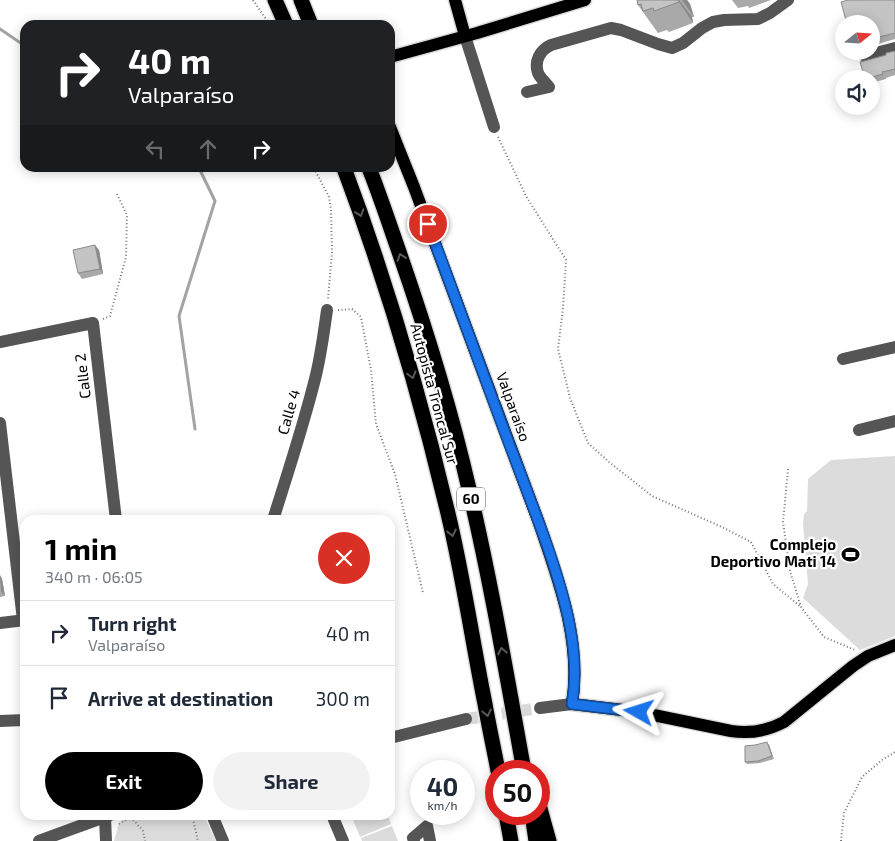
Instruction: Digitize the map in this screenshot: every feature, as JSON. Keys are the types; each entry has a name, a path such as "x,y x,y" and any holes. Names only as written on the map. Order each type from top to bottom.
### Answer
{"highway":[{"path":"276,0 284,20"},
{"path":"301,0 310,20"},
{"name":"Autopista Troncal Sur","path":"345,172 398,328 435,458 462,578 496,760"},
{"name":"Autopista Troncal Sur","path":"370,172 417,303 451,418 481,544 522,760"},
{"name":"Autopista Troncal Sur","path":"511,698 527,760"},
{"path":"500,825 501,841"},
{"path":"508,825 511,841"},
{"path":"534,825 536,841"},
{"path":"545,825 549,841"}],"main road":[{"path":"455,0 466,36"},
{"path":"395,56 584,0"},
{"name":"Valparaíso","path":"395,140 414,186 522,477 557,577 567,612 572,644 575,672 572,704"},
{"path":"572,704 639,712 731,731 756,732 775,727 784,722 868,656 895,645"}],"street":[{"path":"528,92 549,87 538,73 537,62 539,54 551,45 611,28 672,48 683,43 713,22 758,19 788,0"},
{"path":"466,36 494,127"},
{"path":"880,52 895,48"},
{"name":"Calle 4","path":"275,515 301,432 316,375 327,310"},
{"path":"0,342 93,323"},
{"name":"Calle 2","path":"93,323 115,515"},
{"path":"843,359 895,347"},
{"path":"859,430 895,421"},
{"path":"0,423 20,587"},
{"path":"0,623 20,620"},
{"path":"540,708 572,704"},
{"path":"395,737 466,719"},
{"path":"0,721 20,720"},
{"path":"39,841 101,820"},
{"path":"106,841 110,820"},
{"path":"214,820 223,841"},
{"path":"334,820 343,841"},
{"path":"414,841 413,838 427,826 430,841"}],"path":[{"path":"253,0 267,20"},
{"path":"494,127 526,196 566,260 564,308 558,349 570,398 588,443 652,496 751,542 773,584 801,607 824,637 868,656"},
{"path":"316,172 329,197 331,211 332,252 327,310 352,309 362,317 372,370 376,424 395,474 423,593"},
{"path":"93,323 110,316 126,257 126,215 116,192"},
{"path":"788,469 783,522 790,571 801,607"},
{"path":"841,841 844,812 862,777 895,752"},
{"path":"114,820 119,824 126,820"},
{"path":"134,820 143,831 145,841"},
{"path":"193,820 198,841"}],"shaded area":[{"name":"Complejo Deportivo Mati 14","path":"895,456 895,636 860,650 803,598 808,584 803,524 804,514 807,511 808,479 831,460"},
{"path":"124,820 206,820 216,841 114,841 119,823"},
{"path":"353,820 390,820 391,824 360,837"},
{"path":"392,826 398,841 362,841 361,838"}],"building":[{"path":"637,0 678,0 679,2 654,11 653,8 643,11 641,4 638,5"},
{"path":"848,0 895,0 895,33 880,37 880,15 845,15 841,2"},
{"path":"895,51 895,69 882,72 883,74 880,75 880,70 862,70 860,62 880,60 880,57 886,55 886,53"},
{"path":"95,245 100,269 78,273 73,250"},
{"path":"767,742 772,756 758,761 745,762 745,746"}],"waterway":[{"path":"0,29 20,43"},
{"path":"195,429 179,316 215,201 201,172"}],"tunnel":[{"path":"466,719 540,708"}],"place":[{"name":"Complejo Deportivo Mati 14","path":"850,554"}],"route":[{"path":"428,224 557,577 567,612 572,644 575,672 572,704 639,712"}]}
